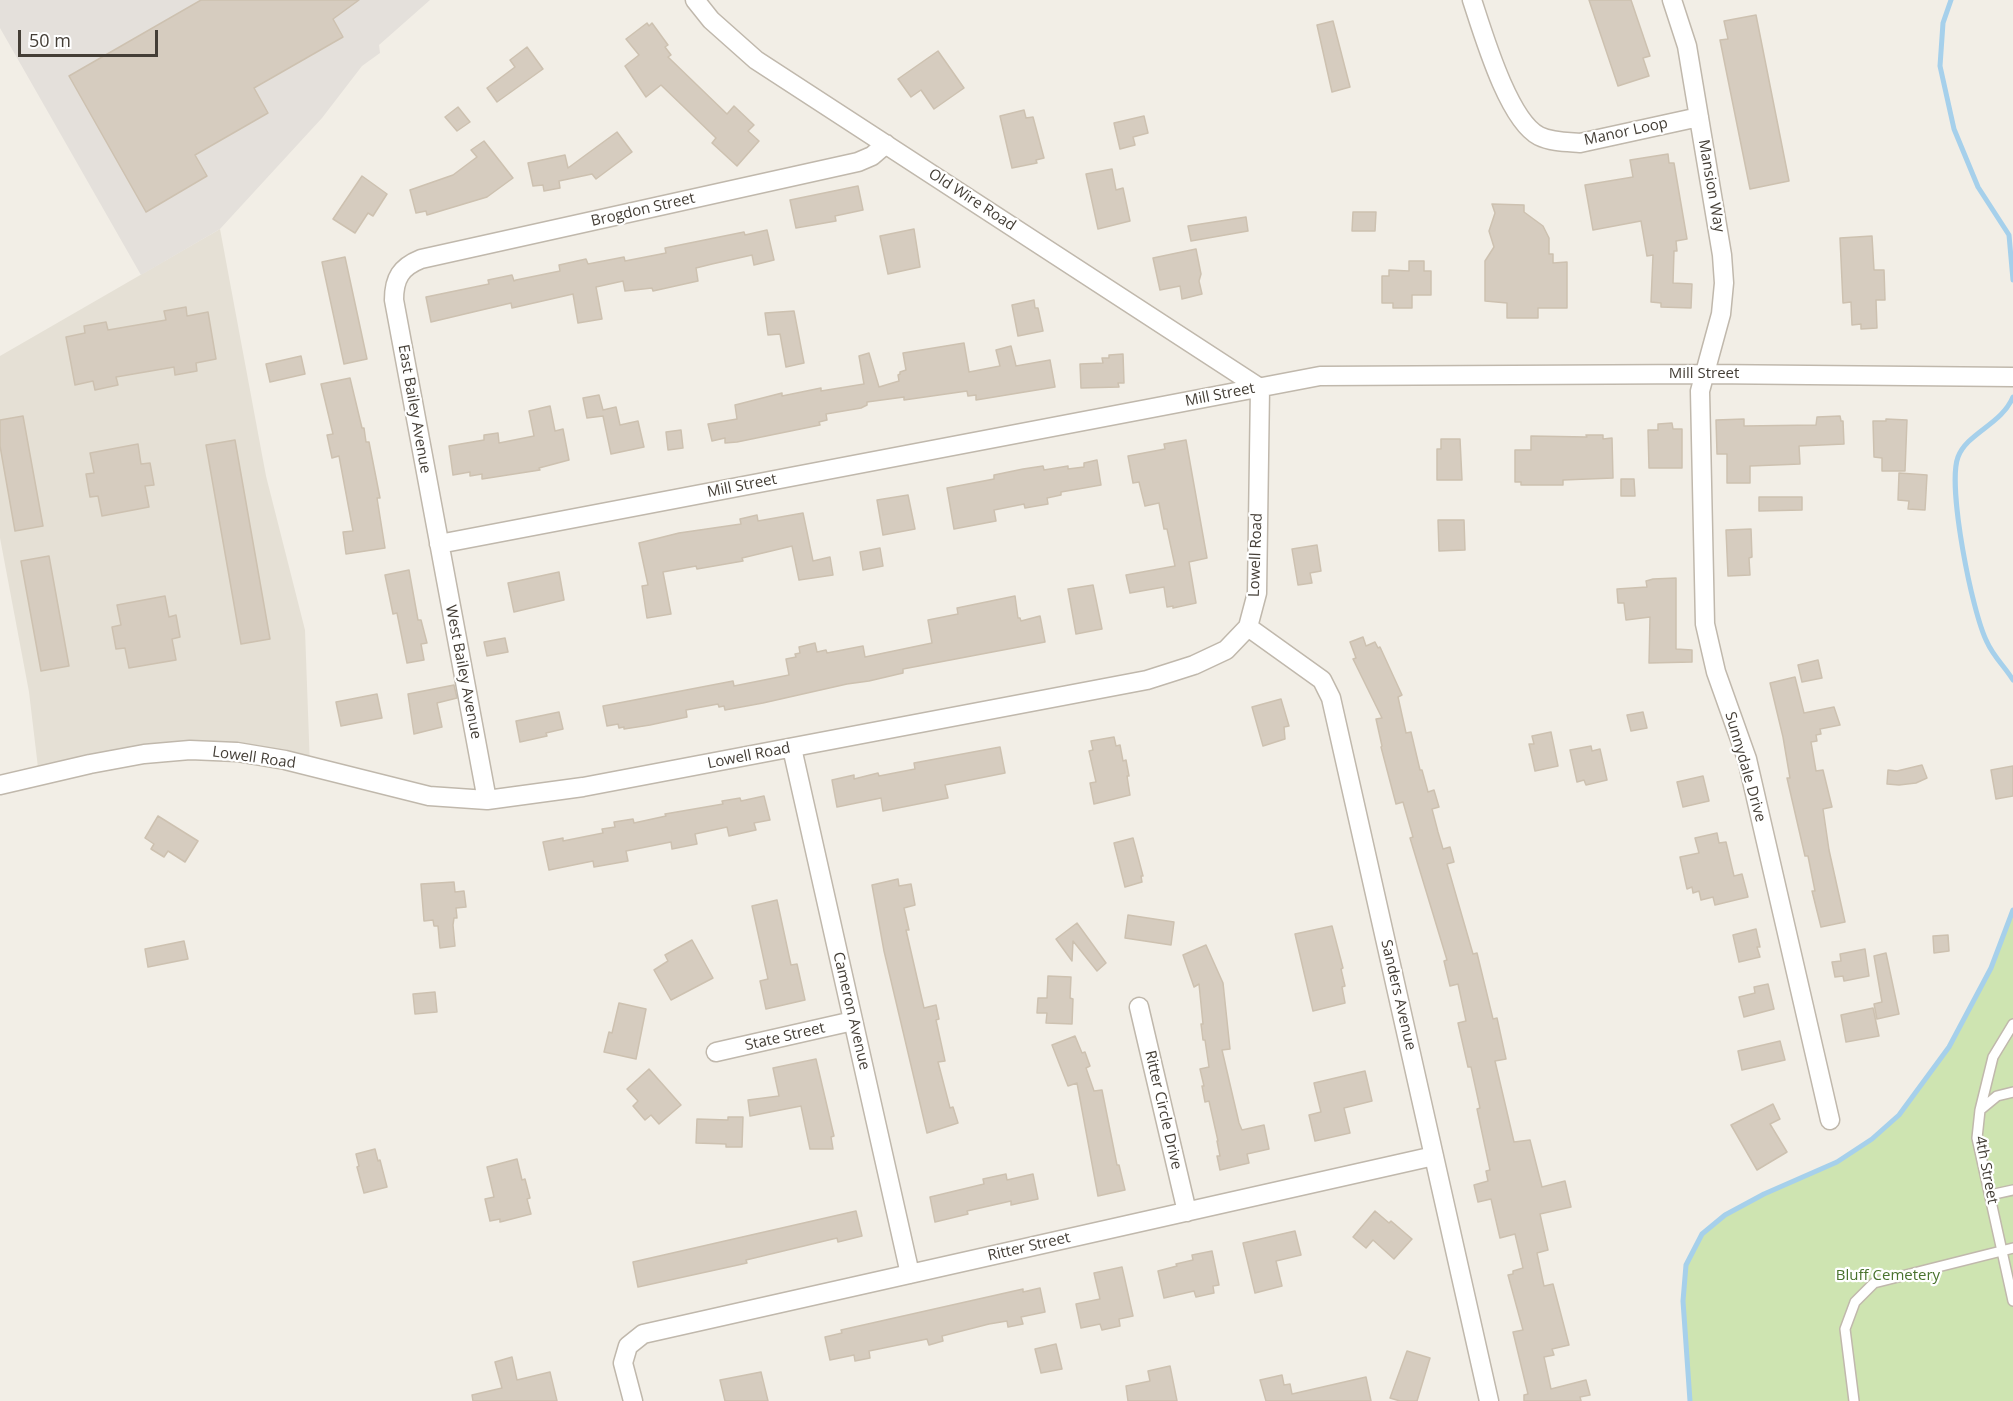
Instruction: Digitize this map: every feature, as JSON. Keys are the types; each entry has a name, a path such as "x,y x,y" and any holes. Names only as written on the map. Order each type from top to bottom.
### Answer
{"street":[{"name":"Old Wire Road","path":"695,0 711,20 756,60 1260,388"},
{"name":"Manor Loop","path":"1472,0 1503,86 1524,122 1538,136 1560,142 1580,142 1699,117"},
{"name":"Mansion Way","path":"1672,0 1687,46 1722,255 1724,283 1721,314 1706,374"},
{"name":"Brogdon Street","path":"399,273 408,264 421,259 858,162 872,156 886,144"},
{"name":"East Bailey Avenue","path":"399,273 394,285 394,300 439,544"},
{"name":"Mill Street","path":"439,544 1320,376 1706,374 2013,377"},
{"name":"Sunnydale Drive","path":"1706,374 1700,391 1705,624 1716,672 1747,759 1830,1120"},
{"name":"Lowell Road","path":"0,785 144,754 190,750 237,752 285,760 429,796 487,800 583,787 1147,680 1194,665 1226,650 1248,627 1257,593 1260,388"},
{"name":"West Bailey Avenue","path":"439,544 487,800"},
{"name":"Sanders Avenue","path":"1248,627 1322,680 1331,698 1489,1401"},
{"name":"Cameron Avenue","path":"792,748 910,1274"},
{"name":"Ritter Circle Drive","path":"1139,1007 1187,1212"},
{"name":"State Street","path":"716,1052 854,1022"},
{"name":"Ritter Street","path":"633,1401 623,1363 628,1346 643,1334 1434,1156"}],"lane":[{"name":"4th Street","path":"2013,1024 1993,1058 1980,1110 1977,1138 2013,1301"},
{"path":"1980,1110 1997,1096 2013,1092"},
{"path":"1990,1195 2013,1190"},
{"path":"1854,1401 1845,1329 1855,1302 1874,1283 2013,1248"}],"shaded area":[{"path":"0,0 430,0 379,45 380,53 362,66 322,118 220,229 141,275 0,28"},
{"path":"220,229 266,476 305,630 310,767 237,752 39,776 29,692 0,538 0,356"}],"green space":[{"name":"Bluff Cemetery","path":"2013,910 2013,1401 1690,1401 1683,1301 1686,1265 1702,1234 1725,1215 1764,1194 1837,1162 1872,1139 1899,1115 1949,1047 1991,968"}],"building":[{"path":"201,0 359,0 333,19 343,37 254,88 268,113 195,155 207,176 146,212 69,76"},
{"path":"1589,0 1631,0 1650,56 1643,58 1649,76 1618,86"},
{"path":"1756,15 1789,181 1750,189 1720,40 1728,39 1724,21"},
{"path":"1333,21 1350,87 1332,92 1317,25"},
{"path":"647,23 649,26 652,23 668,45 665,47 671,55 668,57 727,114 734,106 754,125 748,131 759,141 737,166 712,143 716,138 661,85 646,97 625,66 639,55 626,39"},
{"path":"527,47 543,69 497,102 487,88 515,67 510,60"},
{"path":"938,51 964,88 934,109 921,90 911,97 898,79"},
{"path":"458,107 470,122 457,131 445,117"},
{"path":"1024,110 1026,118 1033,117 1044,158 1036,160 1037,163 1012,168 1000,116"},
{"path":"1144,116 1148,133 1133,137 1135,145 1120,149 1114,123"},
{"path":"617,132 632,152 596,179 592,174 559,181 560,188 544,191 543,185 533,186 528,163 565,155 568,168"},
{"path":"484,141 513,178 487,197 427,215 426,211 416,213 410,190 453,175 477,157 471,150"},
{"path":"1668,154 1669,163 1674,163 1687,239 1676,241 1673,283 1692,284 1691,308 1661,307 1661,303 1651,302 1653,255 1647,256 1641,221 1593,230 1585,185 1633,177 1630,160"},
{"path":"1112,169 1116,190 1123,188 1130,221 1098,229 1086,174"},
{"path":"362,176 387,194 373,216 368,213 355,233 333,219"},
{"path":"858,186 863,210 835,216 836,221 796,228 790,200"},
{"path":"1492,204 1524,205 1524,212 1543,226 1549,238 1549,254 1553,254 1553,263 1567,262 1567,308 1538,308 1538,318 1507,318 1507,303 1485,301 1485,261 1494,247 1489,231 1495,213"},
{"path":"1353,212 1376,212 1375,231 1352,231"},
{"path":"1246,217 1248,231 1191,241 1188,226"},
{"path":"914,229 920,267 888,274 880,236"},
{"path":"767,230 774,260 754,265 752,255 696,268 698,281 653,291 652,288 625,291 623,281 596,287 602,319 578,323 573,294 512,308 511,303 431,322 426,297 489,284 488,280 512,275 514,281 560,271 559,265 586,259 588,264 624,257 625,261 666,253 665,248 744,232 745,235"},
{"path":"1872,236 1874,270 1884,270 1885,300 1876,300 1877,328 1861,329 1861,324 1852,325 1851,302 1843,303 1840,238"},
{"path":"1196,249 1202,294 1182,299 1180,286 1160,290 1153,258"},
{"path":"345,257 367,359 344,364 322,262"},
{"path":"1409,261 1424,261 1424,271 1431,271 1431,295 1412,295 1412,308 1393,308 1393,303 1382,303 1382,276 1389,276 1389,270 1409,271"},
{"path":"1034,300 1043,331 1018,336 1012,305"},
{"path":"186,307 187,316 208,312 216,359 196,363 197,371 175,375 174,367 116,377 118,385 95,390 93,381 75,385 66,337 85,333 84,326 106,322 108,330 166,320 164,311"},
{"path":"794,311 804,363 786,367 780,334 768,335 765,313"},
{"path":"964,343 969,372 1000,366 996,350 1011,346 1016,366 1050,360 1055,387 976,400 976,395 968,396 967,391 904,400 904,397 867,402 867,405 861,408 826,414 827,420 819,422 820,425 737,442 725,443 725,438 712,441 708,424 737,419 735,405 782,393 782,396 821,388 821,391 864,384 859,356 869,353 879,387 899,381 898,375 906,370 903,353"},
{"path":"1123,354 1124,383 1118,383 1119,387 1081,388 1080,364 1103,363 1102,358"},
{"path":"301,356 305,374 270,382 266,364"},
{"path":"350,378 366,442 369,442 380,498 377,498 385,548 346,554 343,532 353,531 339,456 332,458 327,435 333,434 321,384"},
{"path":"599,395 603,410 616,407 620,425 638,421 644,447 611,454 603,416 587,418 583,398"},
{"path":"550,406 555,431 563,429 569,460 539,468 540,470 482,479 482,474 470,476 470,472 453,475 449,446 484,440 484,435 498,433 499,443 534,436 529,411"},
{"path":"23,416 43,526 15,531 0,446 0,420"},
{"path":"1840,416 1843,421 1844,444 1799,446 1800,464 1750,466 1750,483 1727,483 1727,454 1717,454 1716,420 1744,419 1744,426 1816,425 1817,417"},
{"path":"1886,419 1907,420 1905,471 1882,471 1882,458 1874,457 1873,421 1886,421"},
{"path":"1672,423 1673,429 1682,429 1682,468 1649,468 1648,430 1658,430 1658,424"},
{"path":"681,430 683,448 668,450 666,432"},
{"path":"1586,435 1603,435 1603,439 1612,438 1613,478 1563,480 1563,485 1521,485 1521,482 1515,482 1515,450 1531,450 1531,436 1587,437"},
{"path":"1441,439 1460,439 1462,480 1437,480 1437,449 1441,449"},
{"path":"235,440 270,639 241,644 206,445"},
{"path":"1186,440 1207,558 1189,562 1196,603 1173,608 1173,606 1167,607 1164,587 1130,593 1126,575 1175,566 1159,503 1145,506 1139,482 1133,483 1128,456 1165,449 1164,444"},
{"path":"138,444 141,464 150,463 154,485 145,486 149,507 102,516 98,496 90,497 86,474 94,473 90,453"},
{"path":"1097,460 1101,485 1061,492 1061,495 1047,498 1048,504 1025,508 1024,504 994,510 996,521 954,529 947,488 994,479 994,475 1023,469 1043,466 1044,470 1068,466 1068,469 1084,467 1084,463"},
{"path":"1899,473 1927,475 1925,510 1908,509 1909,501 1898,500"},
{"path":"1621,479 1634,479 1635,496 1621,496"},
{"path":"908,495 915,529 883,535 877,500"},
{"path":"1759,497 1802,497 1802,510 1759,511"},
{"path":"803,513 813,561 830,557 833,575 799,580 792,546 742,558 743,561 663,572 671,614 647,618 642,586 648,585 639,543 679,533 741,524 740,519 757,515 758,521"},
{"path":"1438,520 1464,520 1465,550 1439,551"},
{"path":"1751,529 1750,575 1728,576 1726,530"},
{"path":"1317,545 1321,571 1310,573 1312,583 1298,585 1292,549"},
{"path":"880,548 883,566 863,570 860,552"},
{"path":"49,556 69,666 41,671 21,561"},
{"path":"409,570 418,620 421,620 427,643 421,644 424,660 407,663 397,613 393,614 385,575"},
{"path":"559,572 564,600 514,612 508,583"},
{"path":"1676,578 1676,649 1692,650 1692,662 1649,663 1650,617 1626,620 1624,603 1618,603 1617,589 1647,587 1646,581"},
{"path":"1093,585 1102,629 1076,634 1068,589"},
{"path":"165,596 169,617 176,615 180,637 172,639 176,660 129,668 125,648 116,649 112,627 121,625 117,605"},
{"path":"1015,596 1018,618 1021,621 1040,616 1045,642 903,669 903,673 763,703 725,710 724,706 719,707 718,704 686,710 687,717 650,725 624,729 624,727 619,728 618,724 607,726 603,706 733,681 734,686 789,675 786,659 796,657 795,654 800,653 799,647 815,643 817,652 826,650 827,653 863,646 865,657 932,643 928,620 958,614 957,608"},
{"path":"1363,637 1366,646 1375,642 1378,648 1380,647 1402,695 1398,697 1406,733 1411,732 1428,792 1434,790 1439,807 1432,809 1438,832 1443,849 1450,847 1454,862 1447,864 1473,954 1477,953 1493,1019 1497,1018 1506,1059 1495,1061 1514,1142 1530,1140 1542,1187 1565,1181 1571,1207 1540,1214 1548,1250 1537,1253 1544,1286 1553,1284 1569,1345 1552,1349 1554,1355 1544,1357 1551,1389 1586,1380 1590,1395 1580,1397 1581,1401 1524,1401 1524,1395 1528,1394 1513,1332 1523,1330 1508,1275 1523,1268 1515,1234 1500,1238 1491,1199 1478,1202 1474,1185 1488,1181 1486,1171 1490,1170 1477,1109 1480,1108 1458,1023 1466,1021 1458,984 1450,986 1444,961 1447,960 1410,838 1413,837 1403,802 1396,804 1376,719 1382,718 1353,659 1356,658 1350,642"},
{"path":"505,638 508,652 487,656 484,642"},
{"path":"1818,660 1822,678 1802,682 1798,665"},
{"path":"1795,677 1804,713 1834,707 1840,725 1820,729 1821,734 1816,735 1817,741 1811,742 1816,771 1823,770 1832,807 1823,809 1829,850 1845,922 1821,927 1812,891 1815,891 1808,856 1805,856 1787,778 1790,778 1783,737 1770,683"},
{"path":"454,685 457,698 437,703 442,727 414,734 408,694"},
{"path":"377,694 382,718 341,726 336,702"},
{"path":"1281,699 1289,726 1284,727 1285,739 1263,746 1252,707"},
{"path":"559,712 563,729 546,733 547,736 520,742 516,721"},
{"path":"1643,712 1647,728 1631,731 1627,715"},
{"path":"1551,732 1558,766 1535,771 1529,744 1534,744 1532,736"},
{"path":"1114,737 1116,746 1120,745 1123,761 1126,760 1130,795 1094,804 1090,783 1096,782 1089,751 1093,750 1091,741"},
{"path":"1591,746 1592,751 1600,749 1607,780 1586,785 1584,780 1577,782 1570,750"},
{"path":"1000,747 1005,773 945,785 948,798 883,811 881,798 837,807 832,780 854,775 854,779 878,773 879,776 915,769 914,763"},
{"path":"1922,765 1927,778 1916,783 1887,784 1888,770 1897,771"},
{"path":"2013,766 2013,796 1996,799 1991,770"},
{"path":"1703,776 1709,801 1683,807 1677,782"},
{"path":"764,796 770,820 754,823 756,830 729,836 727,827 695,834 697,844 672,849 671,842 626,851 628,861 594,867 593,861 549,870 543,842 563,838 563,841 603,833 602,829 615,827 614,822 633,819 634,823 666,816 665,814 723,804 722,801 740,798 741,801"},
{"path":"158,816 198,841 185,862 168,851 164,857 151,849 154,844 145,838"},
{"path":"1717,833 1719,843 1726,842 1734,876 1742,874 1748,897 1715,905 1713,897 1701,900 1699,891 1693,893 1692,887 1687,889 1680,857 1699,853 1695,838"},
{"path":"1133,838 1143,876 1141,876 1142,882 1125,887 1114,843"},
{"path":"898,879 899,886 911,884 915,905 904,908 909,930 906,930 924,1008 936,1005 939,1019 936,1020 945,1061 938,1062 950,1108 953,1107 958,1123 927,1133 884,951 872,885"},
{"path":"454,882 455,892 464,891 466,907 456,908 457,918 454,918 453,925 455,946 440,948 438,926 434,926 433,920 424,921 421,884"},
{"path":"777,900 791,965 797,964 805,1000 766,1009 760,981 768,979 752,906"},
{"path":"1128,915 1174,922 1171,945 1125,938"},
{"path":"1077,923 1106,963 1097,971 1073,941 1072,961 1056,939"},
{"path":"1332,926 1343,968 1341,969 1345,986 1342,987 1345,1003 1313,1011 1295,934"},
{"path":"1756,929 1760,957 1739,962 1733,935"},
{"path":"1948,935 1949,951 1934,953 1933,936"},
{"path":"692,940 713,978 671,1000 654,970 668,961 665,955"},
{"path":"184,941 188,959 148,967 145,949"},
{"path":"1206,945 1223,983 1230,1049 1222,1050 1239,1123 1242,1130 1264,1125 1269,1149 1247,1154 1249,1163 1220,1170 1217,1156 1220,1156 1218,1141 1209,1101 1205,1102 1200,1069 1209,1067 1201,1024 1203,1024 1199,984 1194,987 1183,955"},
{"path":"1865,949 1869,976 1844,981 1843,976 1835,977 1832,962 1841,961 1840,954"},
{"path":"1886,953 1899,1014 1877,1019 1874,1004 1882,1002 1874,956"},
{"path":"1048,976 1071,977 1072,1024 1046,1023 1047,1013 1037,1013 1038,998 1047,998"},
{"path":"1768,984 1774,1009 1744,1017 1739,997 1755,993 1754,987"},
{"path":"435,992 437,1012 415,1014 413,994"},
{"path":"619,1003 646,1009 636,1059 604,1052 609,1032 612,1033"},
{"path":"1873,1008 1879,1036 1846,1042 1841,1015"},
{"path":"1075,1036 1090,1066 1086,1068 1094,1091 1102,1090 1117,1165 1119,1165 1125,1190 1098,1196 1077,1083 1068,1086 1052,1045"},
{"path":"1780,1041 1785,1060 1742,1070 1738,1051"},
{"path":"816,1059 834,1136 831,1137 833,1149 810,1149 801,1106 750,1116 748,1100 779,1096 773,1068"},
{"path":"649,1069 681,1105 659,1124 651,1115 645,1120 633,1106 638,1101 627,1089"},
{"path":"1365,1071 1372,1101 1344,1108 1350,1133 1315,1141 1309,1115 1321,1112 1314,1083"},
{"path":"1773,1104 1780,1119 1770,1124 1787,1152 1757,1170 1731,1125"},
{"path":"728,1117 743,1117 742,1147 696,1143 697,1119 728,1120"},
{"path":"375,1149 387,1187 364,1193 356,1154"},
{"path":"517,1159 522,1180 525,1179 530,1198 527,1199 531,1214 500,1222 500,1219 490,1221 485,1199 494,1197 487,1167"},
{"path":"1006,1174 1007,1180 1033,1174 1038,1199 1011,1205 1011,1201 967,1211 968,1214 935,1222 930,1197 984,1184 983,1179"},
{"path":"856,1211 862,1236 838,1242 837,1238 746,1260 747,1263 638,1287 633,1262"},
{"path":"1375,1211 1412,1239 1394,1259 1373,1240 1366,1248 1353,1237"},
{"path":"1295,1231 1301,1255 1276,1261 1282,1286 1255,1293 1243,1243"},
{"path":"1212,1251 1219,1285 1213,1286 1214,1293 1196,1297 1194,1291 1164,1298 1158,1271 1193,1260 1192,1255"},
{"path":"1122,1267 1133,1316 1119,1319 1120,1326 1102,1330 1100,1324 1081,1328 1076,1304 1100,1299 1094,1273"},
{"path":"1040,1288 1045,1312 1021,1317 1023,1324 1008,1327 1007,1321 989,1324 942,1336 943,1341 929,1345 927,1339 869,1351 870,1358 855,1361 854,1355 830,1360 825,1337 842,1333 841,1330 1023,1289 1023,1292"},
{"path":"1056,1344 1062,1369 1041,1373 1035,1349"},
{"path":"1407,1351 1430,1358 1417,1401 1400,1401 1390,1398"},
{"path":"512,1357 517,1380 550,1372 557,1401 473,1401 472,1395 502,1388 495,1362"},
{"path":"1170,1366 1177,1401 1128,1401 1126,1386 1150,1381 1148,1371"},
{"path":"761,1372 768,1401 725,1401 720,1380"},
{"path":"1282,1375 1284,1385 1290,1384 1292,1394 1366,1377 1371,1401 1266,1401 1260,1380"}],"waterway":[{"path":"1951,0 1943,23 1940,66 1954,129 1978,187 2009,235 2013,280"},
{"path":"2013,397 2001,414 1962,449 1955,472 1958,521 1968,578 1981,627 1996,657 2013,680"},
{"path":"1690,1401 1683,1301 1686,1265 1702,1234 1725,1215 1764,1194 1837,1162 1872,1139 1899,1115 1949,1047 1991,968 2013,910"}]}
